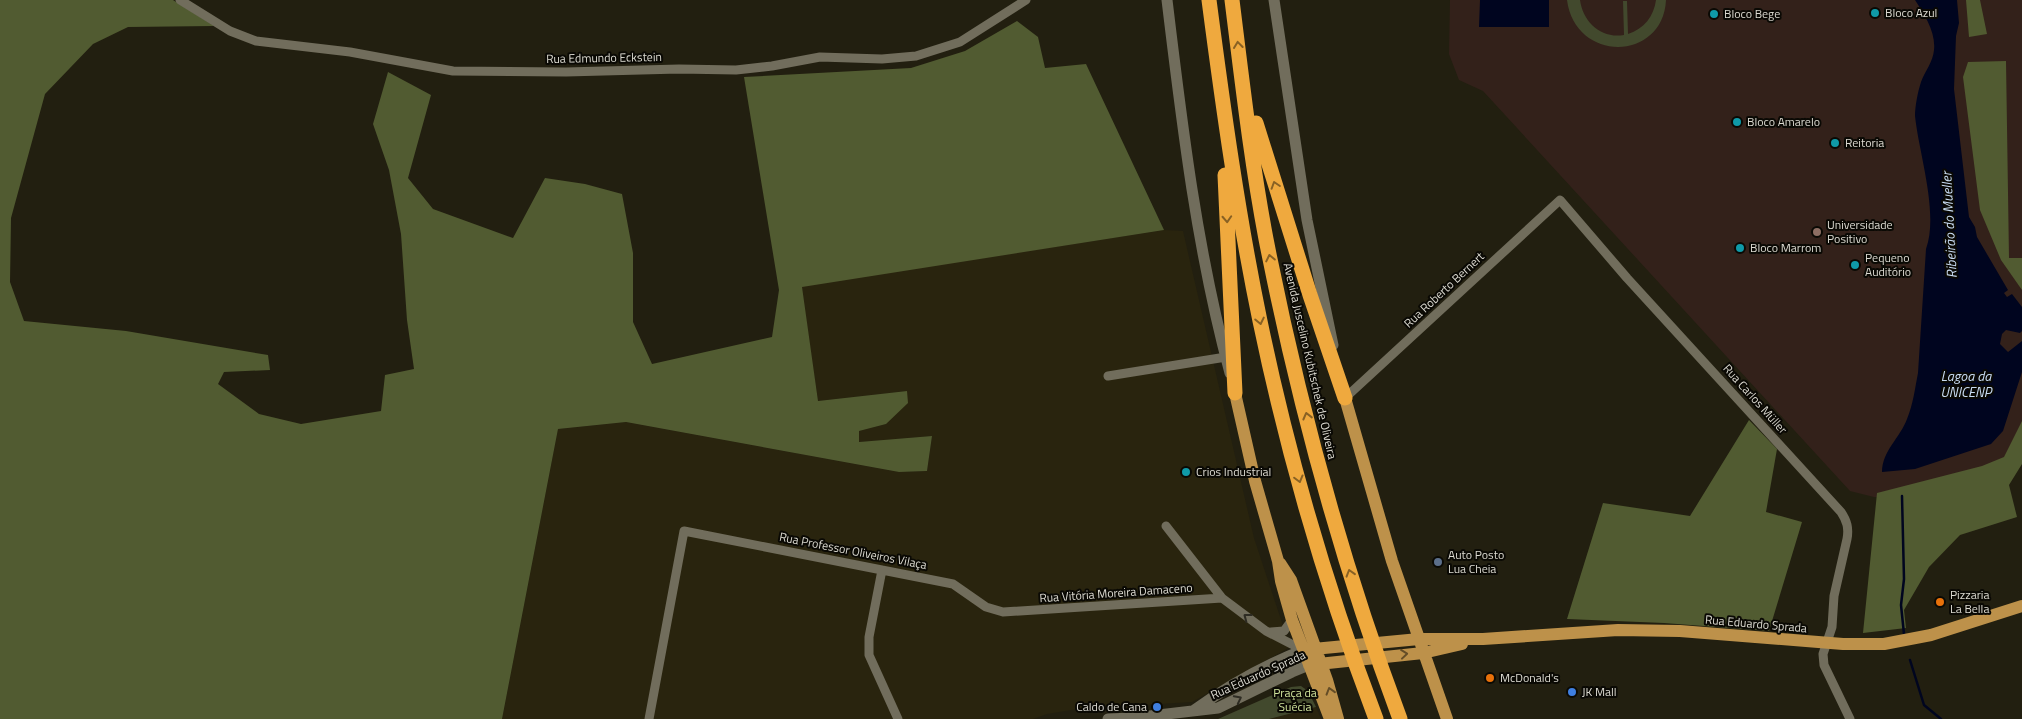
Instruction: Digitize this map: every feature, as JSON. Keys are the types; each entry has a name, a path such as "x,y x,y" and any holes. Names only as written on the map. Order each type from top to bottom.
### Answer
{"highway":[{"name":"Avenida Juscelino Kubitschek de Oliveira","path":"1232,0 1259,197 1276,284 1311,433 1341,543 1364,619 1400,719"},
{"path":"1210,7 1226,182 1235,393"},
{"path":"1210,7 1233,173 1260,322 1305,502 1341,623 1376,719"},
{"path":"1242,82 1345,398"}],"main road":[{"path":"1167,0 1190,175 1207,273 1255,481 1278,561 1280,582 1292,620 1309,649"},
{"path":"1274,0 1307,220 1345,398 1382,529 1418,639 1447,719"},
{"path":"1278,561 1291,580 1309,649 1338,719"},
{"name":"Rua Eduardo Sprada","path":"1191,712 1218,693 1285,657 1309,649 1418,639 1483,639 1549,633 1641,630 1827,643 1884,644 1916,639 2022,606"},
{"name":"Rua Eduardo Sprada","path":"1108,719 1218,708 1292,672 1315,664 1423,653 1483,639"},
{"path":"1433,681 1438,659 1450,646"},
{"path":"1315,664 1330,719"}],"street":[{"name":"Rua Edmundo Eckstein","path":"180,0 230,31 256,41 350,52 453,71 566,72 679,69 742,70 820,57 882,59 916,56 960,42 1026,0"},
{"name":"Rua Roberto Bernert","path":"1345,398 1560,200"},
{"name":"Rua Carlos Müller","path":"1560,200 1627,278 1841,512 1846,520 1847,539 1834,596 1832,627 1822,659 1850,719"},
{"path":"1108,376 1226,357"},
{"path":"1166,526 1222,598 1266,631 1309,649"},
{"name":"Rua Professor Oliveiros Vilaça","path":"649,719 684,531 953,584 986,607 1011,612"},
{"path":"882,570 869,637 869,655 898,719"},
{"name":"Rua Vitória Moreira Damaceno","path":"1011,612 1222,598"},
{"path":"1266,631 1284,631 1292,620"}],"shaded area":[{"name":"Universidade Positivo","path":"1450,0 2022,0 2022,436 2008,460 1893,497 1874,497 1850,491 1483,91 1459,80 1449,54"},
{"path":"1164,230 1183,231 1254,538 1290,647 1192,702 1077,709 1047,714 1033,719 502,719 558,429 626,422 899,472 927,471 932,436 859,442 858,431 886,424 907,391 818,401 801,286"},
{"path":"1316,707 1321,719 1269,719"}],"green space":[{"path":"0,0 173,0 214,26 128,27 93,44 45,94 11,218 10,282 24,321 126,331 268,355 270,370 224,372 218,384 259,414 301,424 381,411 385,375 414,369 407,320 401,234 389,170 373,124 388,72 431,95 408,178 433,209 513,238 545,178 585,184 622,194 633,253 633,322 652,364 772,337 779,290 744,77 911,68 965,51 1017,21 1038,37 1045,68 1086,64 1164,230 802,287 818,401 907,391 908,403 886,424 859,431 859,442 932,436 927,471 899,472 626,422 558,429 502,719 0,719"},
{"path":"1567,0 1580,0 1589,22 1601,31 1616,36 1624,35 1623,1 1627,1 1628,34 1639,29 1647,21 1653,11 1656,0 1666,0 1661,20 1650,35 1635,44 1618,47 1601,44 1585,35 1573,21"},
{"path":"1966,0 1980,0 1987,34 1969,37"},
{"path":"2006,61 2009,258 2022,258 2022,290 2001,260 1980,210 1963,77 1968,62"},
{"path":"1749,420 1777,449 1766,512 1802,522 1769,631 1664,623 1567,619 1603,503 1690,516"},
{"path":"2022,421 2022,464 2009,485 2017,517 1960,535 1929,567 1904,610 1906,628 1863,633 1877,493 1982,466 2004,457"},
{"name":"Praça da Suécia","path":"1301,686 1308,691 1316,707 1269,719 1218,719 1291,687"}],"water":[{"path":"1480,0 1549,0 1549,27 1479,27"},
{"name":"Lagoa da UNICENP","path":"1915,0 1957,0 1959,23 1956,36 1954,89 1969,217 1975,227 1977,237 2008,290 2004,293 2007,297 2012,294 2022,307 2022,331 2020,333 2006,330 2002,334 2000,344 2008,352 2022,341 2022,372 2003,431 1991,444 1915,469 1882,472 1885,458 1904,426 1914,396 1918,373 1926,249 1929,235 1930,218 1927,183 1915,116 1919,90 1932,59 1934,43 1929,24"}],"waterway":[{"name":"Ribeirão do Mueller","path":"1902,496 1904,579 1901,605 1904,634"},
{"name":"Ribeirão do Mueller","path":"1910,660 1924,705 1941,719"}],"place":[{"name":"Bloco Azul","path":"1875,13"},
{"name":"Bloco Bege","path":"1714,14"},
{"name":"Bloco Amarelo","path":"1737,122"},
{"name":"Reitoria","path":"1835,143"},
{"name":"Universidade Positivo","path":"1817,232"},
{"name":"Bloco Marrom","path":"1740,248"},
{"name":"Pequeno Auditório","path":"1855,265"},
{"name":"Crios Industrial","path":"1186,472"},
{"name":"Auto Posto Lua Cheia","path":"1438,562"},
{"name":"Pizzaria La Bella","path":"1940,602"},
{"name":"McDonald's","path":"1490,678"},
{"name":"JK Mall","path":"1572,692"},
{"name":"Caldo de Cana","path":"1157,707"}]}
